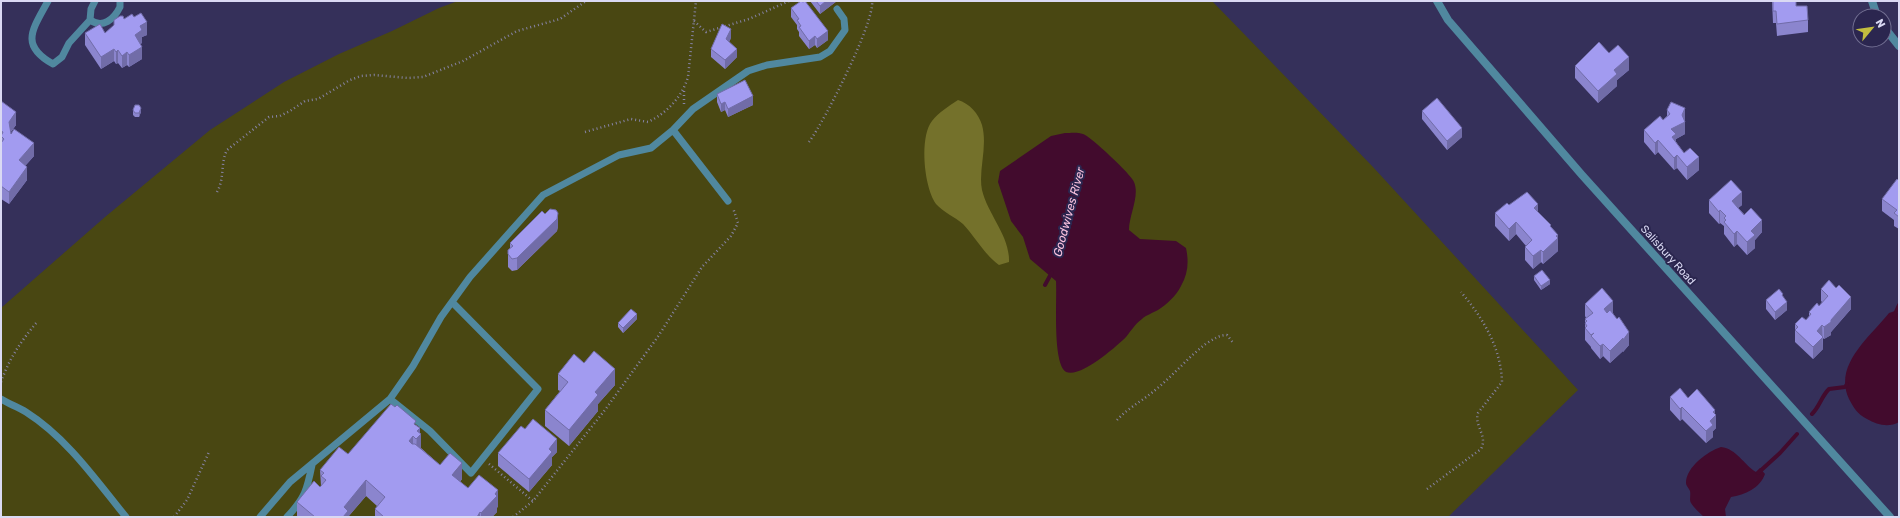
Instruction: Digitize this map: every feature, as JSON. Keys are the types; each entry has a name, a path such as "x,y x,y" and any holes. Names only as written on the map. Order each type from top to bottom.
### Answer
{"street":[{"name":"Salisbury Road","path":"1437,1 1448,20 1582,175 1890,517"},
{"path":"1892,37 1899,46"}],"lane":[{"path":"48,1 34,27 32,41 40,57 53,64 62,57 69,43 90,20 91,9 95,1"},
{"path":"90,20 98,24 104,24 110,21 120,7 120,1"},
{"path":"260,517 290,482 312,465 341,438 390,399 413,366 440,317 470,276 543,196 619,155 651,148 673,130 693,109 748,71 767,65 820,57 830,52 845,30 844,20 837,9"},
{"path":"673,130 728,201"},
{"path":"390,399 430,431 471,473 538,389 452,302"},
{"path":"1,400 26,412 55,434 78,458 126,517"},
{"path":"287,517 300,504 306,493 312,465"}],"path":[{"path":"217,192 222,184 224,158 228,150 269,117 280,116 305,101 318,99 350,80 362,76 374,75 408,78 423,77 439,72 463,61 517,31 560,19 586,1"},
{"path":"585,132 630,119 648,122 667,109 684,89 688,77 696,1"},
{"path":"694,20 706,32 749,19 789,1"},
{"path":"809,142 818,130 855,53 871,15 872,1"},
{"path":"513,517 533,501 605,410 659,334 702,267 731,236 738,223 735,210 728,201"},
{"path":"1427,489 1481,449 1484,445 1476,419 1478,414 1502,382 1500,361 1497,350 1479,315 1461,292"},
{"path":"1,382 10,359 23,339 37,322"},
{"path":"1117,420 1124,412 1154,392 1206,344 1222,335 1227,335 1234,344"},
{"path":"174,517 187,500 209,452"},
{"path":"482,459 533,501"}],"shaded area":[{"path":"458,1 1212,1 1373,167 1578,390 1448,517 1,517 1,308 105,217 210,130 284,82 339,54 392,31 439,8"},
{"path":"958,100 966,104 979,117 984,133 984,150 981,174 982,190 1006,243 1008,252 1009,262 999,265 984,251 963,224 942,210 936,204 928,187 924,150 925,138 928,129 932,121 944,109"}],"water":[{"path":"1065,133 1079,133 1087,136 1132,178 1136,187 1136,193 1129,230 1140,239 1176,241 1186,248 1188,263 1179,290 1168,302 1158,310 1145,316 1135,325 1121,342 1105,355 1085,368 1076,372 1068,373 1063,369 1058,351 1056,326 1056,281 1030,259 1023,237 1011,221 998,182 1000,171 1051,136"},
{"path":"1895,311 1899,314 1899,422 1891,425 1883,425 1871,421 1856,410 1849,399 1845,387 1846,375 1856,352 1889,313"},
{"path":"1721,447 1727,448 1736,454 1751,469 1756,472 1760,468 1765,474 1763,479 1756,487 1742,495 1731,497 1725,509 1726,517 1704,517 1690,502 1690,491 1686,484 1687,477 1699,460 1710,452"}],"building":[{"path":"801,1 805,1 828,31 817,39 815,36 809,41 799,27 801,26 797,20 799,19 791,8"},
{"path":"816,1 826,1 820,6"},
{"path":"1773,1 1796,1 1796,6 1807,6 1808,20 1777,24 1776,11 1773,11"},
{"path":"141,13 147,22 140,26 142,30 135,35 142,47 129,55 127,52 122,56 118,50 116,52 114,49 101,57 85,33 100,24 105,33 114,25 114,20 120,16 123,16 124,19 132,14 134,17"},
{"path":"722,24 731,29 726,39 737,49 725,60 711,49"},
{"path":"1599,42 1609,53 1618,45 1629,57 1614,70 1617,74 1598,91 1575,66"},
{"path":"745,80 753,96 728,109 725,102 721,104 717,94"},
{"path":"1437,98 1462,128 1447,141 1422,111"},
{"path":"1,101 16,112 9,122 11,134 14,129 34,143 19,160 27,167 9,192 1,186 1,143 4,139 1,136 3,132 1,131"},
{"path":"1671,102 1685,108 1682,115 1685,122 1671,129 1676,134 1672,137 1684,153 1690,148 1699,157 1687,167 1677,155 1674,158 1658,140 1655,143 1644,130 1660,116 1663,120 1670,114 1667,110"},
{"path":"135,105 139,105 141,108 139,113 135,113 133,110"},
{"path":"1897,179 1899,181 1899,217 1894,213 1897,210 1882,199"},
{"path":"1731,180 1742,192 1732,201 1744,215 1751,208 1762,220 1751,231 1755,235 1747,242 1737,231 1734,234 1724,222 1726,220 1724,218 1726,216 1720,210 1719,212 1709,200"},
{"path":"1527,192 1538,204 1534,208 1551,225 1550,226 1558,235 1556,236 1558,238 1543,252 1541,250 1533,256 1525,247 1532,240 1516,222 1509,229 1495,213 1507,203 1509,205"},
{"path":"550,209 556,210 558,213 557,219 517,258 512,259 508,254 508,250 513,246 510,243 542,211 545,214"},
{"path":"1542,270 1550,280 1541,286 1534,276"},
{"path":"1829,280 1836,288 1839,285 1851,297 1831,320 1831,322 1824,327 1822,325 1817,331 1823,337 1813,347 1795,330 1798,327 1795,324 1802,317 1806,320 1811,314 1809,312 1817,303 1819,306 1828,296 1821,289"},
{"path":"1602,288 1613,301 1604,309 1607,313 1610,310 1617,319 1619,317 1629,332 1623,340 1623,338 1610,351 1603,344 1600,346 1591,336 1594,333 1591,335 1585,328 1587,326 1585,323 1587,321 1585,319 1593,313 1585,304"},
{"path":"1779,289 1787,302 1775,312 1766,300"},
{"path":"631,309 637,314 623,328 618,323"},
{"path":"594,351 615,369 595,392 598,395 569,430 545,410 568,382 558,374 574,354 584,363"},
{"path":"1680,388 1688,398 1697,389 1715,410 1713,412 1716,415 1710,421 1713,425 1706,431 1682,407 1680,409 1670,397"},
{"path":"391,404 395,407 397,405 416,421 414,424 420,428 417,431 421,434 416,439 413,436 409,441 412,444 415,444 440,465 450,453 462,463 452,475 468,488 479,475 498,490 495,494 497,496 481,513 480,512 477,517 384,517 375,509 385,497 366,480 344,507 348,511 343,517 315,517 297,502 314,481 320,487 326,480 321,476 324,473 320,470 339,447 348,454"},
{"path":"533,419 557,439 549,449 552,452 529,479 498,453 521,426 525,429"}],"waterway":[{"name":"Goodwives River","path":"1045,285 1052,272"},
{"path":"1894,316 1899,305"},
{"path":"1812,414 1829,389 1845,387 1847,384"},
{"path":"1758,473 1780,453 1797,434"}]}
